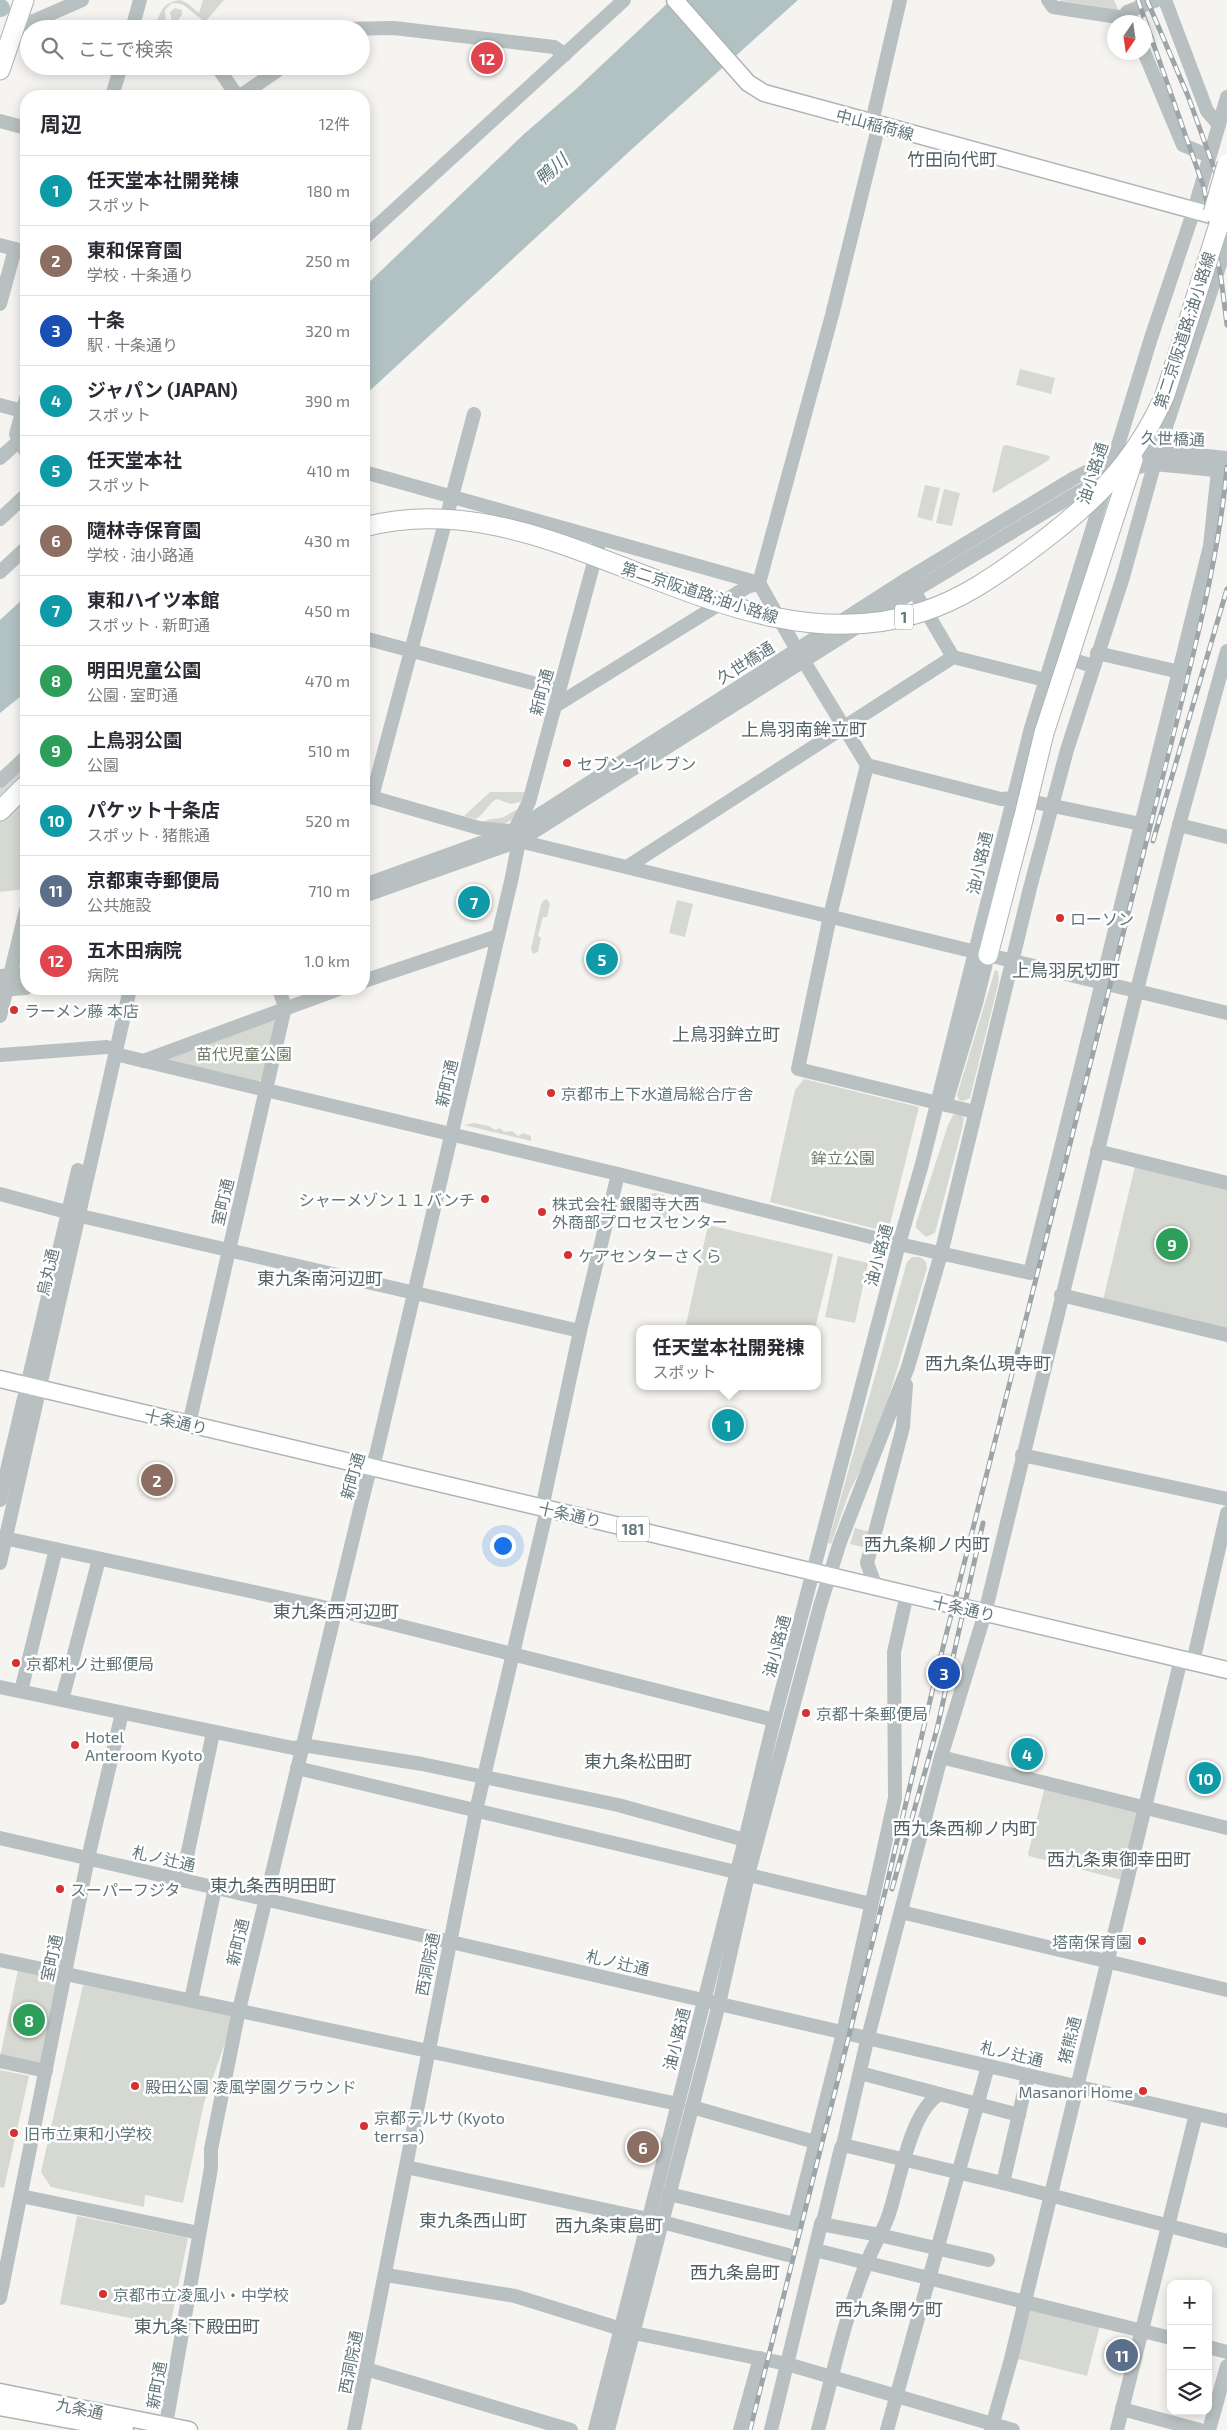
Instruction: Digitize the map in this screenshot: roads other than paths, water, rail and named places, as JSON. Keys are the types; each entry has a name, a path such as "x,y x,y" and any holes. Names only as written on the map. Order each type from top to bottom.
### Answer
{"highway":[{"path":"1,66 24,0"},
{"path":"982,953 1023,820 1044,733 1203,248 1227,164"},
{"name":"第二京阪道路;油小路線","path":"370,527 424,518 453,519 491,524 579,550 746,611 796,622 822,624 874,623 923,612 971,590 1058,530 1109,483 1130,458 1153,422 1165,395 1227,199"},
{"path":"0,800 20,785"},
{"path":"0,811 20,791"},
{"path":"0,820 20,800"}],"main road":[{"name":"中山稲荷線","path":"675,0 748,83 774,96 1227,219"},
{"name":"十条通り","path":"0,1379 1227,1670"},
{"name":"九条通","path":"0,2392 166,2428 189,2430"},
{"name":"九条通","path":"0,2407 125,2430"}],"street":[{"path":"37,20 82,0"},
{"path":"134,20 140,0"},
{"path":"370,233 624,0"},
{"path":"900,0 876,123 832,315 759,583 800,656 867,765 830,916 798,1069 974,1112"},
{"path":"1048,0 1052,7 1128,13 1157,0"},
{"path":"1165,0 1207,110 1218,125"},
{"path":"16,23 20,25"},
{"path":"370,28 394,28 554,47 565,55"},
{"path":"1147,60 1183,145 1210,156"},
{"path":"114,90 118,75"},
{"path":"223,75 234,90"},
{"path":"247,90 270,75"},
{"name":"油小路通","path":"595,2430 627,2331 656,2220 678,2104 704,2000 788,1722 899,1244 941,1104 976,1003 982,953 1014,798 1046,680 1151,338 1194,210 1227,97"},
{"path":"0,121 20,126"},
{"name":"油小路通","path":"656,2220 670,2194 719,2004 742,1873 745,1840 774,1720 822,1574 840,1542 908,1367 941,1254 974,1112 1052,806 1095,659 1123,577 1156,458 1227,243"},
{"path":"0,245 20,251"},
{"path":"0,304 20,254"},
{"path":"0,406 20,404"},
{"path":"370,784 412,651 474,414"},
{"path":"20,419 16,434 20,441"},
{"path":"0,458 20,448"},
{"name":"久世橋通","path":"370,894 516,836 911,585 1003,529 1070,480 1115,458 1227,458"},
{"name":"久世橋通","path":"1003,529 1110,476 1156,458 1223,471"},
{"path":"0,1055 111,1051 143,1061 453,1134 899,1244 1030,1273 1180,672 1210,546 1223,471"},
{"path":"370,474 600,540 759,583"},
{"path":"0,519 20,501"},
{"name":"新町通","path":"166,2428 211,2168 211,2149 239,2010 453,1134 498,936 516,836 530,802 600,540"},
{"path":"0,572 20,554"},
{"path":"556,706 747,587 759,583"},
{"path":"911,585 953,658"},
{"path":"370,640 559,690"},
{"path":"771,2430 821,2224 841,2148 844,2145 860,2073 941,1757 985,1613 1061,1295 1137,990 1179,825 1223,677 1227,651"},
{"path":"1054,654 1180,672"},
{"path":"627,867 953,658 1046,680"},
{"path":"0,780 20,762"},
{"path":"867,765 1001,798 1014,798 1141,824"},
{"path":"370,798 627,867 1227,1013"},
{"path":"1179,825 1227,837"},
{"name":"久世橋通","path":"370,883 516,836"},
{"path":"0,1016 5,976 20,929"},
{"path":"370,979 498,936"},
{"path":"5,976 20,975"},
{"path":"4,990 20,989"},
{"name":"烏丸通","path":"111,1051 119,995"},
{"name":"烏丸通","path":"0,1563 3,1538 33,1387 111,1051 128,995"},
{"path":"281,995 285,1007"},
{"path":"143,1061 322,995"},
{"name":"室町通","path":"189,1424 285,1007"},
{"path":"1097,1151 1227,1182"},
{"name":"西洞院通","path":"354,2430 386,2275 449,1941 478,1811 477,1806 544,1508 580,1331 618,1174"},
{"path":"0,1194 73,1214 580,1331"},
{"path":"1061,1295 1227,1335"},
{"path":"876,1587 867,1562 903,1427 908,1367"},
{"name":"烏丸通","path":"0,1500 33,1387"},
{"path":"1022,1455 1227,1499"},
{"name":"猪熊通","path":"992,2428 1145,1808 1227,1513"},
{"path":"3,1538 337,1610 774,1720"},
{"path":"21,1691 56,1549"},
{"path":"62,1700 98,1558"},
{"path":"670,2194 795,2224 842,2033 894,1798 894,1652 907,1594"},
{"path":"0,1687 293,1748 309,1746 362,1753 618,1805 745,1840"},
{"name":"室町通","path":"0,2298 88,1858 122,1713"},
{"path":"182,1880 213,1732"},
{"path":"941,1757 1227,1828"},
{"path":"297,1768 871,1904"},
{"name":"札ノ辻通","path":"0,1838 1227,2121"},
{"path":"191,2000 215,1888"},
{"path":"901,1912 1227,1990"},
{"path":"0,1960 678,2104"},
{"path":"0,2061 46,2071"},
{"path":"887,2430 988,2066"},
{"path":"860,2073 1019,2114"},
{"path":"1003,2183 1028,2075"},
{"path":"818,2430 866,2263 888,2216 913,2130 933,2098 940,2094"},
{"path":"692,2107 815,2142"},
{"path":"1117,2430 1196,2114"},
{"path":"844,2145 1003,2183 1227,2241"},
{"path":"406,2167 656,2220 788,2254"},
{"path":"21,2196 199,2232"},
{"path":"821,2224 880,2235 988,2260"},
{"path":"815,2250 1167,2337"},
{"path":"386,2275 515,2296 627,2331 787,2364 992,2428 1013,2430"},
{"name":"油小路通","path":"608,2430 627,2331"},
{"path":"1212,2348 1227,2352"},
{"path":"740,2430 760,2358"},
{"path":"1209,2430 1222,2401 1227,2366"},
{"path":"366,2369 571,2430"},
{"path":"1122,2409 1200,2430"}],"water":[{"name":"鴨川","path":"671,0 798,0 632,149 370,390 370,281 524,134 575,90"},
{"path":"20,602 20,697 0,713 0,620"}],"railway":[{"path":"1138,0 1204,188 1221,278 1227,325"},
{"path":"1147,0 1188,96 1227,204"},
{"path":"750,2430 886,1888 937,1671 1192,660 1219,532 1227,467"},
{"path":"1153,841 1227,589"},
{"path":"892,1889 937,1729 983,1523"}],"place":[{"name":"五木田病院","path":"487,58"},
{"name":"セブン-イレブン","path":"567,763"},
{"name":"東和ハイツ本館","path":"474,902"},
{"name":"ローソン","path":"1060,918"},
{"name":"任天堂本社","path":"602,959"},
{"name":"ラーメン藤 本店","path":"14,1010"},
{"name":"京都市上下水道局総合庁舎","path":"551,1093"},
{"name":"シャーメゾン１１バンチ","path":"485,1199"},
{"name":"株式会社 銀閣寺大西 外商部プロセスセンター","path":"542,1212"},
{"name":"上鳥羽公園","path":"1172,1244"},
{"name":"ケアセンターさくら","path":"568,1255"},
{"name":"任天堂本社開発棟","path":"728,1425"},
{"name":"東和保育園","path":"157,1480"},
{"name":"京都札ノ辻郵便局","path":"16,1663"},
{"name":"十条","path":"944,1673"},
{"name":"京都十条郵便局","path":"806,1713"},
{"name":"Hotel Anteroom Kyoto","path":"75,1745"},
{"name":"ジャパン (JAPAN)","path":"1027,1754"},
{"name":"パケット十条店","path":"1205,1778"},
{"name":"スーパーフジタ","path":"60,1889"},
{"name":"塔南保育園","path":"1142,1941"},
{"name":"明田児童公園","path":"29,2020"},
{"name":"殿田公園 凌風学園グラウンド","path":"135,2086"},
{"name":"Masanori Home","path":"1143,2091"},
{"name":"京都テルサ (Kyoto terrsa)","path":"364,2126"},
{"name":"旧市立東和小学校","path":"14,2133"},
{"name":"隨林寺保育園","path":"643,2147"},
{"name":"京都市立凌風小・中学校","path":"103,2294"},
{"name":"京都東寺郵便局","path":"1122,2355"}],"district":[{"name":"竹田向代町","path":"952,159"},
{"name":"上鳥羽南鉾立町","path":"804,729"},
{"name":"上鳥羽尻切町","path":"1066,970"},
{"name":"上鳥羽鉾立町","path":"726,1034"},
{"name":"東九条南河辺町","path":"320,1278"},
{"name":"西九条仏現寺町","path":"988,1363"},
{"name":"西九条柳ノ内町","path":"927,1544"},
{"name":"東九条西河辺町","path":"336,1611"},
{"name":"東九条松田町","path":"638,1761"},
{"name":"西九条西柳ノ内町","path":"965,1828"},
{"name":"西九条東御幸田町","path":"1119,1859"},
{"name":"東九条西明田町","path":"273,1885"},
{"name":"東九条西山町","path":"473,2220"},
{"name":"西九条東島町","path":"609,2225"},
{"name":"西九条島町","path":"735,2272"},
{"name":"西九条開ケ町","path":"889,2309"},
{"name":"東九条下殿田町","path":"197,2326"}],"park label":[{"name":"苗代児童公園","path":"244,1053"},
{"name":"鉾立公園","path":"843,1157"}]}
